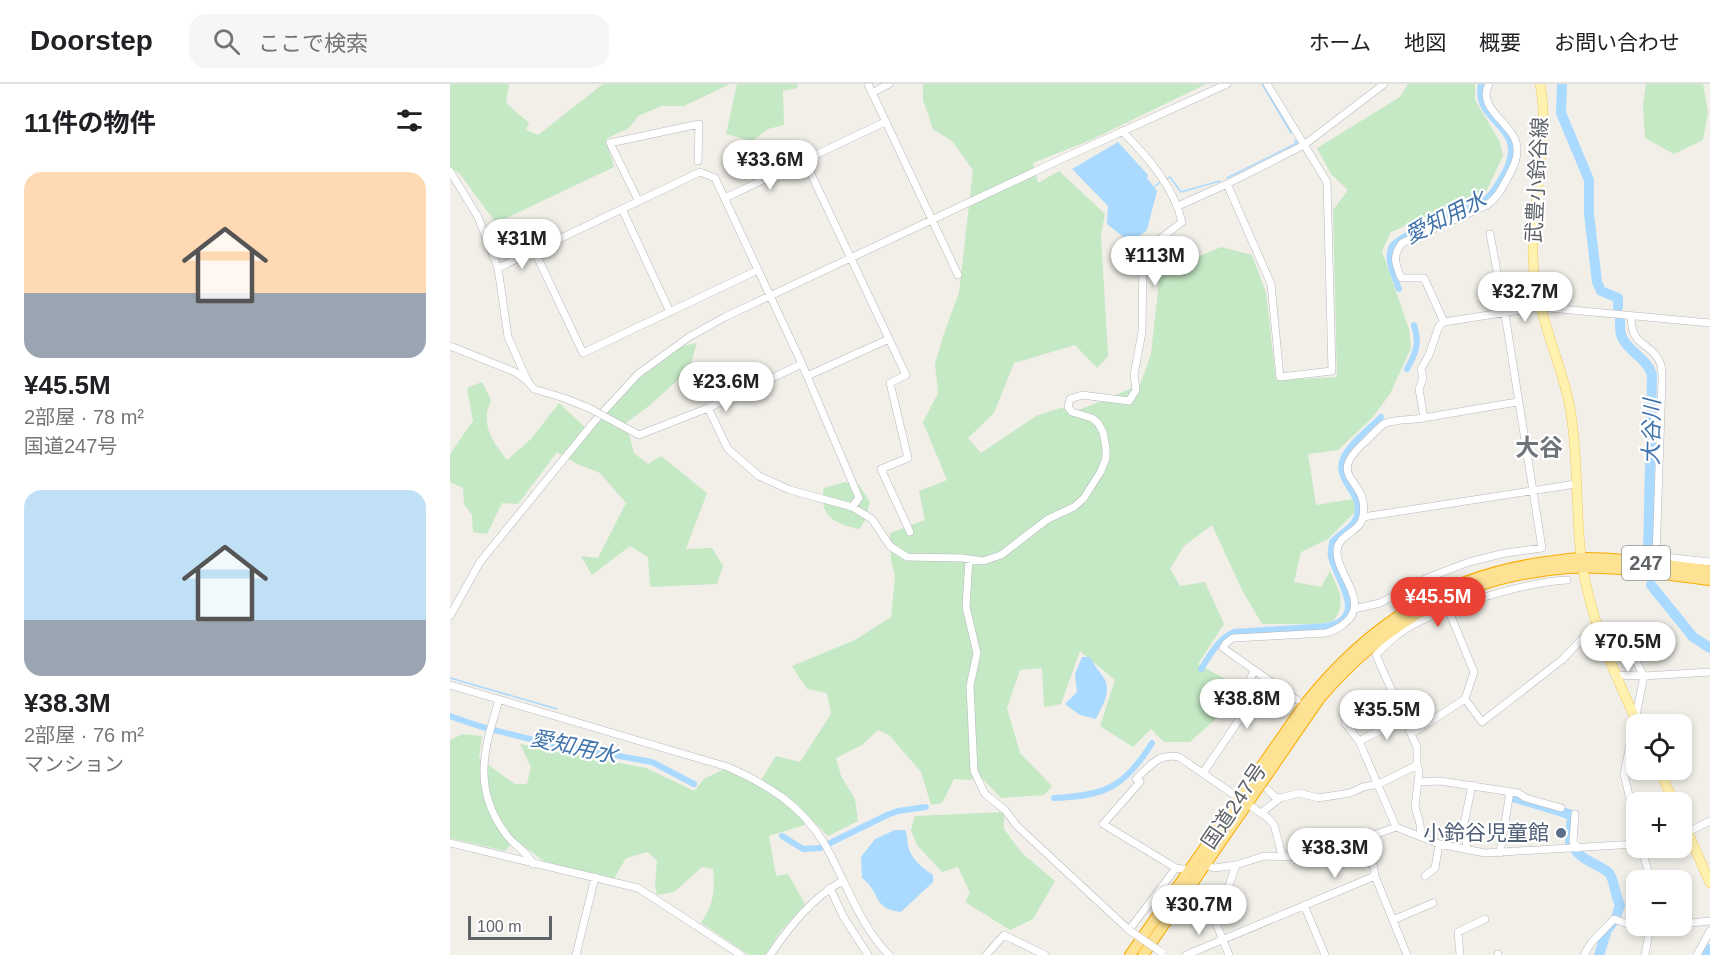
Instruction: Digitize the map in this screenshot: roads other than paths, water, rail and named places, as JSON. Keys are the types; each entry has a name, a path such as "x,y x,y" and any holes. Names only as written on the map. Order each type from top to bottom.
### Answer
{"highway":[{"name":"国道247号","path":"1143,955 1206,865 1243,801 1305,704 1325,679 1359,646 1393,620 1417,604 1471,579 1526,564 1635,562 1710,571"},
{"name":"国道247号","path":"1582,563 1710,580"},
{"name":"国道247号","path":"1131,955 1190,870 1243,801"}],"main road":[{"name":"武豊小鈴谷線","path":"1540,84 1542,148 1534,214 1533,258 1540,307 1568,399 1574,438 1582,563 1598,631 1614,675 1632,714"},
{"path":"1692,841 1710,883"}],"street":[{"path":"868,84 958,275"},
{"path":"872,93 889,84"},
{"path":"450,616 480,562 566,454 638,374 689,337 770,296 1227,84"},
{"path":"1227,184 1271,284 1280,376 1332,371 1327,182 1268,84"},
{"path":"1178,206 1304,145 1384,84"},
{"path":"1444,322 1424,278 1401,278 1395,264 1395,253 1402,243 1409,239 1487,205 1495,199 1515,163 1518,150 1516,139 1488,104 1485,95 1490,84"},
{"path":"725,198 885,122"},
{"path":"638,200 610,143 699,124 698,161"},
{"path":"708,408 728,449 759,476 790,490 852,507 872,519 890,546 907,557 982,561 1001,555 1048,519 1074,507 1084,498 1101,471 1106,458 1102,432 1098,423 1092,418 1072,412 1068,407 1070,399 1082,395 1130,401 1133,397 1136,390 1134,375 1142,332 1143,252 1182,222 1178,206 1161,177 1137,145 1122,131"},
{"path":"805,161 906,375 890,383 908,458 881,469 910,532"},
{"path":"450,171 478,217 498,268 508,337 528,382 534,390 589,408 639,435 708,408 802,364"},
{"path":"498,268 700,172 714,178 802,364 859,498 852,507"},
{"path":"622,209 670,312"},
{"path":"1354,609 1380,603 1427,578 1469,562 1504,553 1542,548 1490,234"},
{"path":"534,250 583,353 758,270"},
{"path":"1424,418 1419,389 1424,378 1421,369 1439,326 1444,322 1540,307 1710,323"},
{"path":"1631,316 1634,336 1655,355 1661,366 1662,374 1656,556 1710,562"},
{"path":"807,376 889,339"},
{"path":"450,346 514,372 528,382"},
{"path":"1297,700 1223,648 1233,638 1246,636 1326,633 1337,630 1352,616 1353,594 1336,552 1337,545 1360,525 1363,518 1363,498 1347,474 1347,464 1351,454 1386,424 1518,402"},
{"path":"1363,518 1576,484"},
{"path":"969,559 966,608 977,653 970,686 974,771 985,794 1005,810 1017,826 1129,930 1164,953"},
{"path":"1422,837 1414,807 1419,772 1417,747 1376,655 1400,633 1448,609 1511,591 1567,580"},
{"path":"1411,734 1465,699 1474,672 1448,609"},
{"path":"1465,699 1482,722 1563,659 1582,639 1598,631 1608,635 1632,654 1644,676 1637,714"},
{"path":"1203,773 1245,714 1244,692 1254,671"},
{"path":"1614,675 1644,676 1710,672"},
{"path":"450,685 728,766 760,781 801,813 823,842 862,920 889,955"},
{"path":"1396,699 1345,723 1359,741 1396,827 1439,844 1467,850 1500,853 1626,845"},
{"path":"500,700 489,734 483,765 488,801 492,813 506,835 527,854 533,864"},
{"path":"1359,741 1404,719"},
{"path":"1190,870 1176,868 1103,824 1140,782 1136,779 1160,758 1168,755 1179,757 1261,813 1274,825 1282,855"},
{"path":"1261,813 1280,798 1299,793 1318,798 1350,793 1363,786 1379,784 1417,765"},
{"path":"1626,765 1624,774 1628,792"},
{"path":"1418,782 1440,781 1518,793 1526,798 1561,808"},
{"path":"1467,850 1464,824 1472,785"},
{"path":"1268,790 1280,798"},
{"path":"1500,853 1510,792"},
{"path":"1575,814 1573,842 1579,848"},
{"path":"1692,830 1710,821"},
{"path":"1206,865 1214,868 1236,865 1264,856 1299,857 1338,848 1396,827"},
{"path":"1369,838 1375,876 1407,955"},
{"path":"450,843 638,888 741,955"},
{"path":"1425,876 1435,868 1439,844"},
{"path":"1229,955 1216,923 1236,865"},
{"path":"1129,930 1176,868"},
{"path":"1185,955 1375,876"},
{"path":"576,955 595,877"},
{"path":"770,955 786,932 810,905 830,888 843,881"},
{"path":"830,888 843,916 868,955"},
{"path":"1393,920 1433,903"},
{"path":"1304,905 1325,955"},
{"path":"1460,955 1458,932 1485,919"},
{"path":"1584,955 1591,943 1614,919 1626,922"},
{"path":"1692,923 1710,921"},
{"path":"1697,955 1710,931"},
{"path":"986,955 1004,935 1045,955"},
{"path":"1646,955 1649,936"},
{"path":"877,955 882,948"}],"water":[{"path":"1118,142 1148,175 1147,178 1157,191 1147,230 1131,243 1107,224 1108,206 1072,169"},
{"path":"1082,657 1090,657 1106,682 1106,697 1096,719 1080,715 1065,704 1077,692 1075,674"},
{"path":"895,830 905,830 908,847 913,857 933,875 933,882 901,912 881,904 868,883 862,878 861,857 875,839"}],"waterway":[{"path":"1262,84 1291,133"},
{"name":"愛知用水","path":"1399,289 1390,258 1391,248 1396,242 1434,221 1486,199 1505,172 1511,156 1510,144 1506,134 1485,108 1481,98 1481,84"},
{"name":"大谷川","path":"1562,84 1561,113 1589,180 1589,214 1597,282 1601,291 1618,298 1618,307"},
{"path":"1227,178 1297,143 1295,140"},
{"path":"1167,179 1170,177 1181,192 1220,181"},
{"path":"1154,187 1160,182"},
{"name":"大谷川","path":"1620,320 1624,341 1646,364 1652,375 1648,554"},
{"name":"愛知用水","path":"1407,369 1416,348 1417,337 1414,325"},
{"name":"愛知用水","path":"1201,669 1219,643 1234,632 1326,626 1339,622 1346,615 1348,606 1346,596 1331,557 1331,550 1332,542 1348,529 1358,511 1357,503 1342,475 1341,467 1350,448 1381,417"},
{"name":"大谷川","path":"1651,585 1693,637 1710,648"},
{"path":"450,678 557,709"},
{"name":"愛知用水","path":"450,716 482,727 542,742 652,762 694,784"},
{"name":"愛知用水","path":"1054,798 1087,795 1112,786 1132,770 1152,743"},
{"path":"1513,797 1572,815 1570,844 1572,845"},
{"name":"愛知用水","path":"782,836 803,849 820,848 887,815 926,807"},
{"path":"1576,851 1611,875 1620,905 1616,917"},
{"path":"1599,955 1607,930 1613,922"},
{"name":"大谷川","path":"1706,955 1710,949"}],"place":[{"name":"小鈴谷児童館","path":"1561,833"}],"district":[{"name":"大谷","path":"1539,448"}]}
